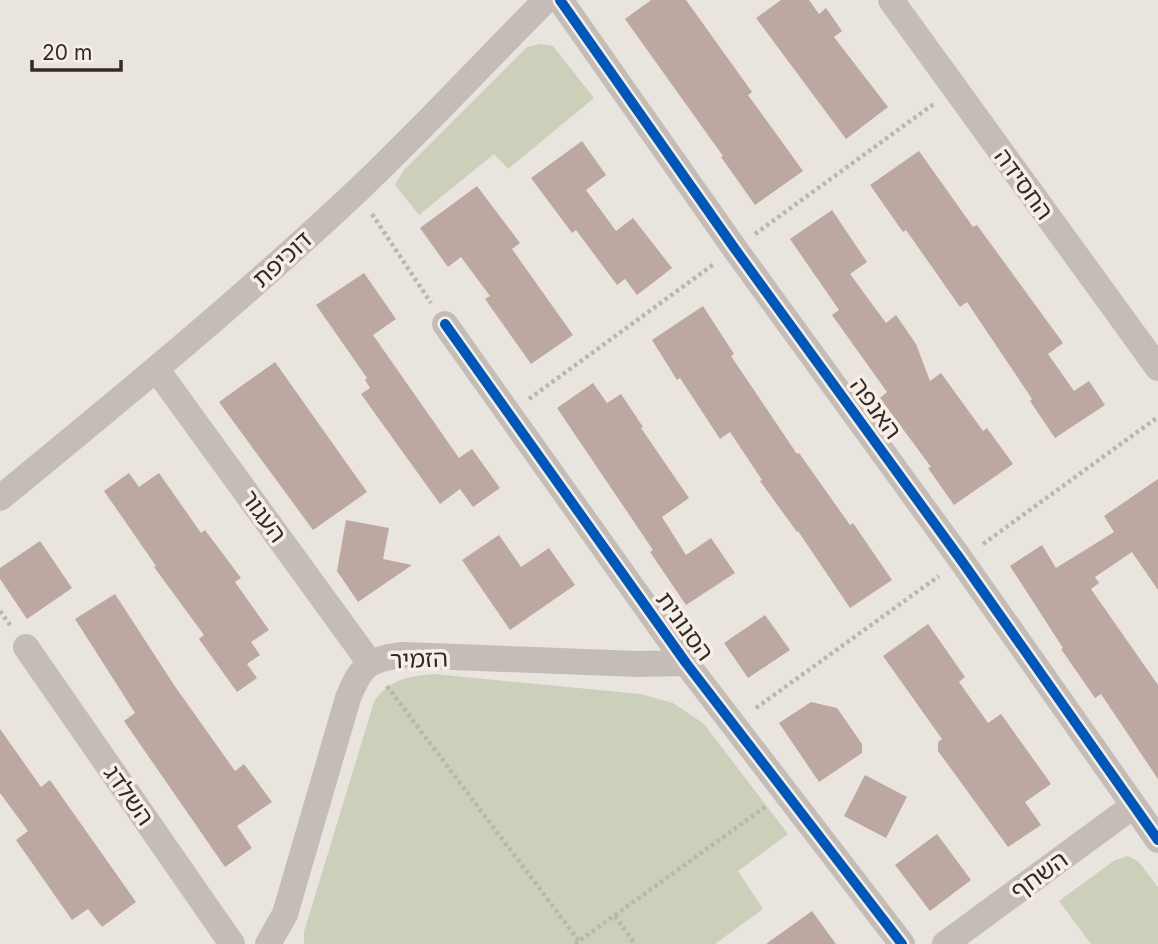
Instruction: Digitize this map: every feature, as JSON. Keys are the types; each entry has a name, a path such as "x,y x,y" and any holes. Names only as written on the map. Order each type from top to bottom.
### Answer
{"street":[{"name":"דוכיפת","path":"0,498 157,370 356,192 546,0"},
{"name":"האנפה","path":"560,0 1158,840"},
{"name":"החסידה","path":"891,0 1158,368"},
{"name":"הסנונית","path":"445,324 686,663 902,944"},
{"name":"העגור","path":"157,370 370,663"},
{"name":"השלדג","path":"26,647 232,944"},
{"name":"הזמיר","path":"268,944 285,914 348,698 357,676 370,663 403,655 637,664 686,663"},
{"name":"השחף","path":"945,944 1133,806"}],"path":[{"path":"356,192 445,324"},
{"path":"370,663 577,943 785,792"},
{"path":"615,916 635,944"}],"green space":[{"path":"540,44 553,46 594,98 508,169 494,154 419,215 395,185 403,171 527,47"},
{"path":"434,674 640,694 673,703 704,724 788,834 738,871 763,909 715,944 304,944 304,932 374,702 386,689 400,680"},
{"path":"1128,856 1138,861 1158,887 1158,944 1091,944 1059,901 1115,860"}],"building":[{"path":"651,0 686,0 752,92 748,95 803,171 755,205 625,19"},
{"path":"781,0 809,0 819,14 826,8 842,31 834,37 888,107 846,139 756,18"},
{"path":"582,141 606,175 586,190 616,231 633,218 672,268 637,295 625,279 617,285 576,230 572,233 531,178"},
{"path":"919,151 973,227 977,225 1063,343 1048,354 1074,391 1089,381 1105,405 1055,438 967,302 960,307 906,230 903,232 870,185"},
{"path":"477,186 520,243 512,249 573,335 531,364 485,299 490,296 461,257 448,267 420,228"},
{"path":"832,210 867,262 850,274 886,323 896,315 916,344 930,381 941,373 983,431 987,428 1013,464 954,505 928,468 931,467 880,398 887,392 832,315 839,310 790,239"},
{"path":"364,273 396,319 373,335 459,458 472,449 500,488 473,507 460,489 440,504 361,394 370,388 365,380 367,378 316,305"},
{"path":"703,306 734,354 731,356 797,454 799,453 850,525 853,523 892,580 850,608 760,481 762,480 730,432 720,439 652,340"},
{"path":"275,362 367,492 313,530 219,402"},
{"path":"593,383 607,403 621,394 689,498 662,517 686,555 711,538 735,573 686,605 650,552 653,550 557,408"},
{"path":"129,473 139,487 159,473 201,533 205,530 241,578 235,582 269,630 251,642 260,655 247,664 257,678 237,692 199,639 204,635 154,567 156,566 104,491"},
{"path":"1158,479 1158,590 1132,552 1095,577 1099,583 1091,589 1158,685 1158,779 1101,694 1095,698 1010,566 1042,545 1056,568 1114,532 1104,516"},
{"path":"346,520 389,528 383,559 412,565 358,602 337,571"},
{"path":"499,535 521,567 549,548 575,585 510,630 462,560"},
{"path":"40,541 72,588 27,619 0,579 0,568"},
{"path":"115,594 174,685 235,771 244,764 272,802 237,826 252,848 225,867 124,721 135,713 75,619"},
{"path":"765,615 790,650 748,678 724,643"},
{"path":"928,624 965,677 959,682 988,723 1001,714 1051,784 1025,802 1041,825 1008,847 938,751 938,742 942,739 883,656"},
{"path":"811,702 837,708 862,744 862,753 819,782 779,723"},
{"path":"0,729 41,787 50,780 136,902 102,927 88,909 72,920 16,840 28,831 0,793"},
{"path":"865,775 907,797 886,838 844,816"},
{"path":"937,834 971,880 930,911 895,865"},
{"path":"812,911 836,944 766,944"}],"cycle path":[{"path":"560,0 1158,840"},
{"path":"445,324 686,663 902,944"}]}
